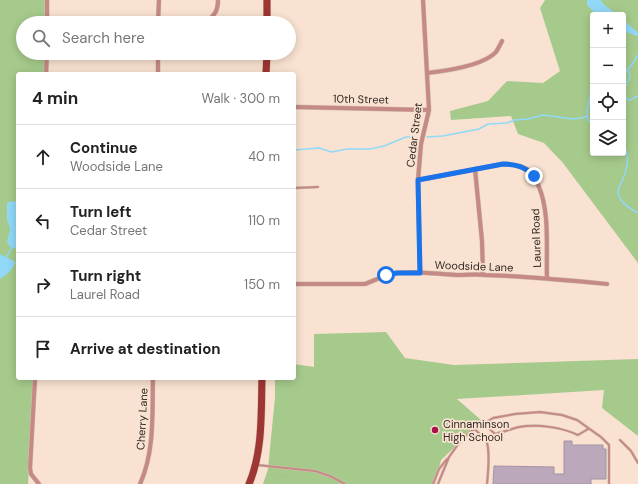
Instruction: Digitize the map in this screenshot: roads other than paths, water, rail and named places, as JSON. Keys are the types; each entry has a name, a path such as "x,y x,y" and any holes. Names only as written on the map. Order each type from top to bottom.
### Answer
{"main road":[{"path":"267,0 267,16"},
{"path":"266,72 267,60"},
{"path":"249,484 253,474 259,445 262,380"}],"street":[{"path":"47,0 47,16"},
{"path":"158,16 159,0"},
{"path":"214,16 216,14 218,0"},
{"name":"Cedar Street","path":"420,273 418,180 421,144 429,110 422,0"},
{"path":"427,73 470,65 485,60 496,52 502,42"},
{"path":"46,72 47,60"},
{"path":"158,60 158,72"},
{"name":"10th Street","path":"296,107 429,110"},
{"name":"Laurel Road","path":"418,180 503,164 520,166 528,170 534,176 542,194 546,214 547,278"},
{"path":"475,169 482,241 483,274"},
{"name":"Woodside Lane","path":"296,284 365,284 384,276 397,273 420,273 457,275 483,274 607,284"},
{"path":"35,380 30,468 31,474 39,484"},
{"name":"Cherry Lane","path":"140,484 149,457 152,433 152,380"}],"lane":[{"path":"296,188 318,187"},
{"path":"433,484 439,469 459,443 470,432 483,423 500,416 540,412 562,415 576,420 601,437 609,445 609,484"},
{"path":"483,423 495,434 518,427 530,426 555,428 571,431 578,435 588,429"},
{"path":"475,429 477,433 484,438 487,444 487,484"},
{"path":"620,440 631,451 638,463"},
{"path":"438,484 449,457"},
{"path":"255,464 315,471 330,476 345,484"}],"water":[{"path":"587,0 601,0 603,4 614,12 594,12 587,5"},
{"path":"626,22 638,33 638,36 626,32"},
{"path":"16,201 16,249 11,248 7,242 10,229 7,219 8,202"},
{"path":"0,254 14,261 15,263 11,271 0,279"}],"waterway":[{"path":"626,71 638,55"},
{"path":"628,69 630,77 623,89 623,93 627,99 630,100 638,96"},
{"path":"590,98 587,109 587,117 590,122"},
{"path":"427,137 443,136 479,129 488,124 507,123 543,115 573,119 588,116"},
{"path":"296,150 319,148 332,152 347,149 370,149 384,146 406,137 414,137"},
{"path":"626,150 628,161 625,174 618,189 618,194 625,204 638,213"},
{"path":"6,258 12,247"}],"place":[{"name":"Cinnaminson High School","path":"435,430"}]}
